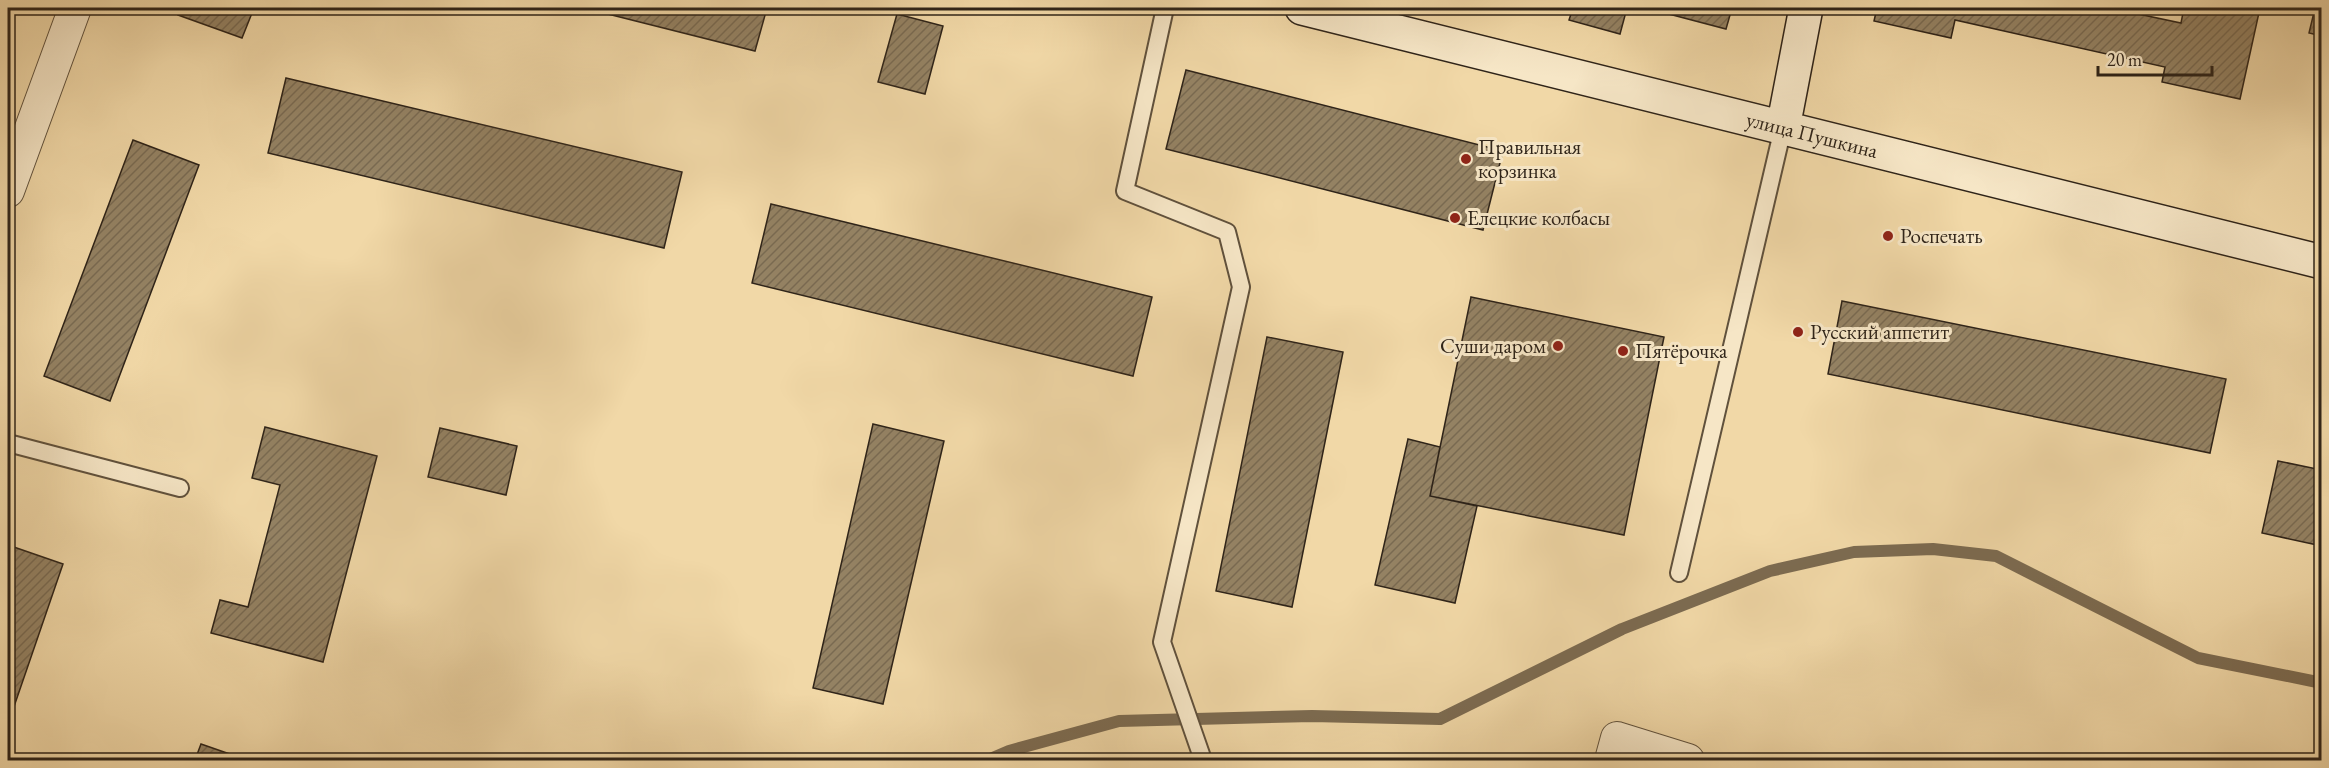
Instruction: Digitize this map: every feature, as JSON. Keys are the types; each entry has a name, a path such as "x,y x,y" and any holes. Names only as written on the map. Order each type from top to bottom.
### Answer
{"street":[{"path":"8,191 75,8"},
{"name":"улица Пушкина","path":"1302,8 2322,262"},
{"path":"1783,128 1806,8"},
{"path":"1611,760 1617,738 1688,760"}],"lane":[{"path":"1165,8 1125,191 1227,232 1241,287 1162,642 1203,760"},
{"path":"1679,573 1783,128"},
{"path":"8,443 180,488"}],"building":[{"path":"181,8 254,8 242,38 178,15"},
{"path":"584,8 767,8 755,51"},
{"path":"1573,8 1627,8 1620,34 1569,20"},
{"path":"1646,8 1732,8 1726,29"},
{"path":"1877,8 2110,8 2181,23 2184,8 2260,8 2240,99 2162,82 2165,67 1955,20 1951,38 1874,21"},
{"path":"2315,8 2322,8 2322,36 2309,33"},
{"path":"897,14 943,26 925,94 878,82"},
{"path":"1186,70 1503,151 1483,230 1166,149"},
{"path":"286,78 682,172 664,248 268,153"},
{"path":"133,140 199,165 110,401 44,376"},
{"path":"771,204 1152,297 1133,376 752,283"},
{"path":"1471,297 1664,337 1624,535 1430,496"},
{"path":"1842,301 2226,379 2210,453 1828,374"},
{"path":"1267,337 1343,352 1292,607 1216,591"},
{"path":"873,424 944,441 883,704 813,688"},
{"path":"265,427 377,456 323,662 211,633 220,600 248,607 280,485 252,478"},
{"path":"440,428 517,446 506,495 428,477"},
{"path":"1408,439 1440,447 1430,496 1477,506 1455,603 1375,585"},
{"path":"2278,461 2322,470 2322,546 2262,533"},
{"path":"8,545 63,564 8,724"},
{"path":"201,744 247,760 195,760"}],"waterway":[{"path":"988,760 1009,751 1119,721 1312,716 1440,719 1622,629 1770,571 1854,552 1933,549 1996,556 2198,658 2322,683"}],"place":[{"name":"Правильная корзинка","path":"1466,159"},
{"name":"Елецкие колбасы","path":"1455,218"},
{"name":"Роспечать","path":"1888,236"},
{"name":"Русский аппетит","path":"1798,332"},
{"name":"Суши даром","path":"1558,346"},
{"name":"Пятёрочка","path":"1623,351"}]}
